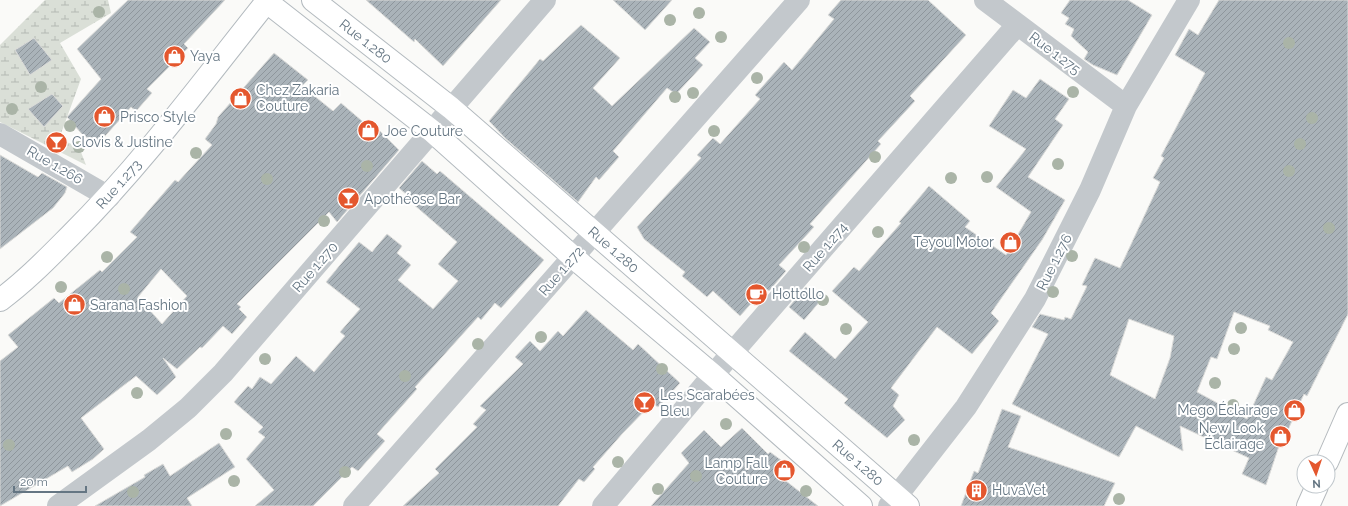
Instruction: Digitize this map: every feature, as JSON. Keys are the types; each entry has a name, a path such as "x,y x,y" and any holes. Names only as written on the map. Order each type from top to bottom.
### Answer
{"main road":[{"name":"Rue 1.280","path":"313,0 451,108 732,354 898,503"},
{"name":"Rue 1.280","path":"267,1 432,131 573,257 713,375 861,506"},
{"name":"Rue 1.273","path":"0,300 41,266 109,197 190,101 267,1"},
{"path":"1330,454 1348,414"},
{"path":"1308,506 1313,494"}],"street":[{"name":"Rue 1.270","path":"58,506 149,440 188,408 228,366 545,0"},
{"name":"Rue 1.272","path":"354,506 799,0"},
{"name":"Rue 1.275","path":"984,0 1126,106"},
{"name":"Rue 1.276","path":"898,503 966,406 1035,299 1090,190 1126,106 1189,0"},
{"name":"Rue 1.274","path":"603,506 713,375 1017,25"},
{"name":"Rue 1.266","path":"0,134 109,197"}],"green space":[{"path":"45,0 108,0 111,13 60,43 81,79 59,139 79,147 86,165 0,122 0,45"}],"building":[{"path":"128,0 225,0 184,44 188,48 147,89 152,93 136,111 131,107 97,145 82,134 67,117 101,79 77,49"},
{"path":"366,0 501,0 443,66 415,39 414,42"},
{"path":"613,0 672,0 645,30"},
{"path":"841,0 928,0 966,35 910,96 915,101 878,141 881,144 810,224 814,227 779,265 786,271 769,291 765,288 740,316 713,291 707,297 682,276 685,272 644,239 637,227 701,158 697,155 713,138 720,144 760,99 755,95 784,62 792,70 834,19 828,15"},
{"path":"1070,0 1128,0 1152,15 1117,75 1093,65 1084,59 1088,52 1071,36 1074,29 1065,24 1069,18 1061,13"},
{"path":"1219,0 1348,0 1348,314 1307,396 1304,394 1287,432 1284,431 1266,485 1242,474 1249,458 1180,426 1183,451 1136,426 1119,457 1012,404 1048,334 1032,327 1040,314 1064,320 1065,317 1071,319 1087,286 1082,285 1095,258 1120,268 1160,182 1153,178 1164,158 1161,156 1205,73 1175,55 1189,29 1198,35","holes":["1234,312 1270,326 1268,330 1293,342 1272,380 1266,377 1247,419 1197,392 1211,357 1217,359","1129,319 1174,336 1170,358 1155,399 1110,375"]},
{"path":"581,25 620,58 593,88 612,106 694,28 710,42 695,58 703,65 676,94 667,88 613,151 619,157 599,180 596,177 578,202 505,138 489,121 540,59 543,61"},
{"path":"34,38 52,60 30,75 15,50"},
{"path":"274,53 308,80 302,86 333,111 341,103 376,133 379,130 399,150 337,222 329,212 237,304 241,307 239,309 247,317 232,334 223,326 202,348 200,347 177,369 163,358 176,377 157,395 136,376 81,418 104,449 93,459 72,472 68,466 0,506 0,361 18,347 8,335 54,298 59,303 100,270 102,272 137,237 130,232 175,180 178,182 212,145 205,139 216,124 218,117","holes":["161,269 187,296 162,324 138,297"]},
{"path":"1040,79 1069,99 1055,119 1063,125 1028,177 1065,200 1042,240 991,313 999,321 972,354 937,327 891,388 899,395 893,406 905,420 887,438 844,403 848,399 789,351 805,332 835,359 868,322 832,291 854,267 859,271 901,223 899,222 929,186 970,221 965,227 1006,255 1031,212 996,187 1026,149 989,126 1013,90 1026,98"},
{"path":"52,94 63,106 44,127 28,109"},
{"path":"0,155 38,177 42,173 67,187 65,193 53,208 0,249"},
{"path":"422,161 437,174 440,171 544,260 501,308 495,303 481,320 478,317 415,387 417,389 377,434 385,441 358,471 352,467 313,506 255,506 274,490 246,459 265,437 258,432 263,427 234,402 248,386 252,389 260,377 271,384 296,356 314,372 345,336 340,332 360,309 326,282 359,242 372,252 387,234 402,246 397,253 411,265 398,280 433,309 458,281 438,264 457,242 412,203 414,201 399,188"},
{"path":"806,287 821,300 804,320 789,307"},
{"path":"586,310 633,350 638,344 680,383 658,407 652,403 593,467 595,469 584,482 579,479 558,506 403,506 439,473 435,469 477,427 473,424 486,410 480,406 523,364 515,357 530,341 540,351 558,331 563,336"},
{"path":"1002,409 1021,416 1008,447 1115,483 1104,506 961,506 974,471 978,473"},
{"path":"742,428 768,454 770,452 785,463 782,467 791,475 786,481 818,506 651,506 689,463 681,453 704,430 721,447"},
{"path":"219,443 235,467 187,498 192,506 95,506 145,477 144,475 163,464 170,476"}],"place":[{"name":"Yaya","path":"174,56"},
{"name":"Chez Zakaria Couture","path":"241,98"},
{"name":"Prisco Style","path":"105,117"},
{"name":"Joe Couture","path":"368,131"},
{"name":"Clovis & Justine","path":"56,142"},
{"name":"Apothéose Bar","path":"348,199"},
{"name":"Teyou Motor","path":"1010,242"},
{"name":"Hottollo","path":"757,294"},
{"name":"Sarana Fashion","path":"74,305"},
{"name":"Les Scarabées Bleu","path":"645,403"},
{"name":"Mego Éclairage","path":"1294,410"},
{"name":"New Look Éclairage","path":"1280,436"},
{"name":"Lamp Fall Couture","path":"784,471"},
{"name":"HuvaVet","path":"976,490"}]}
